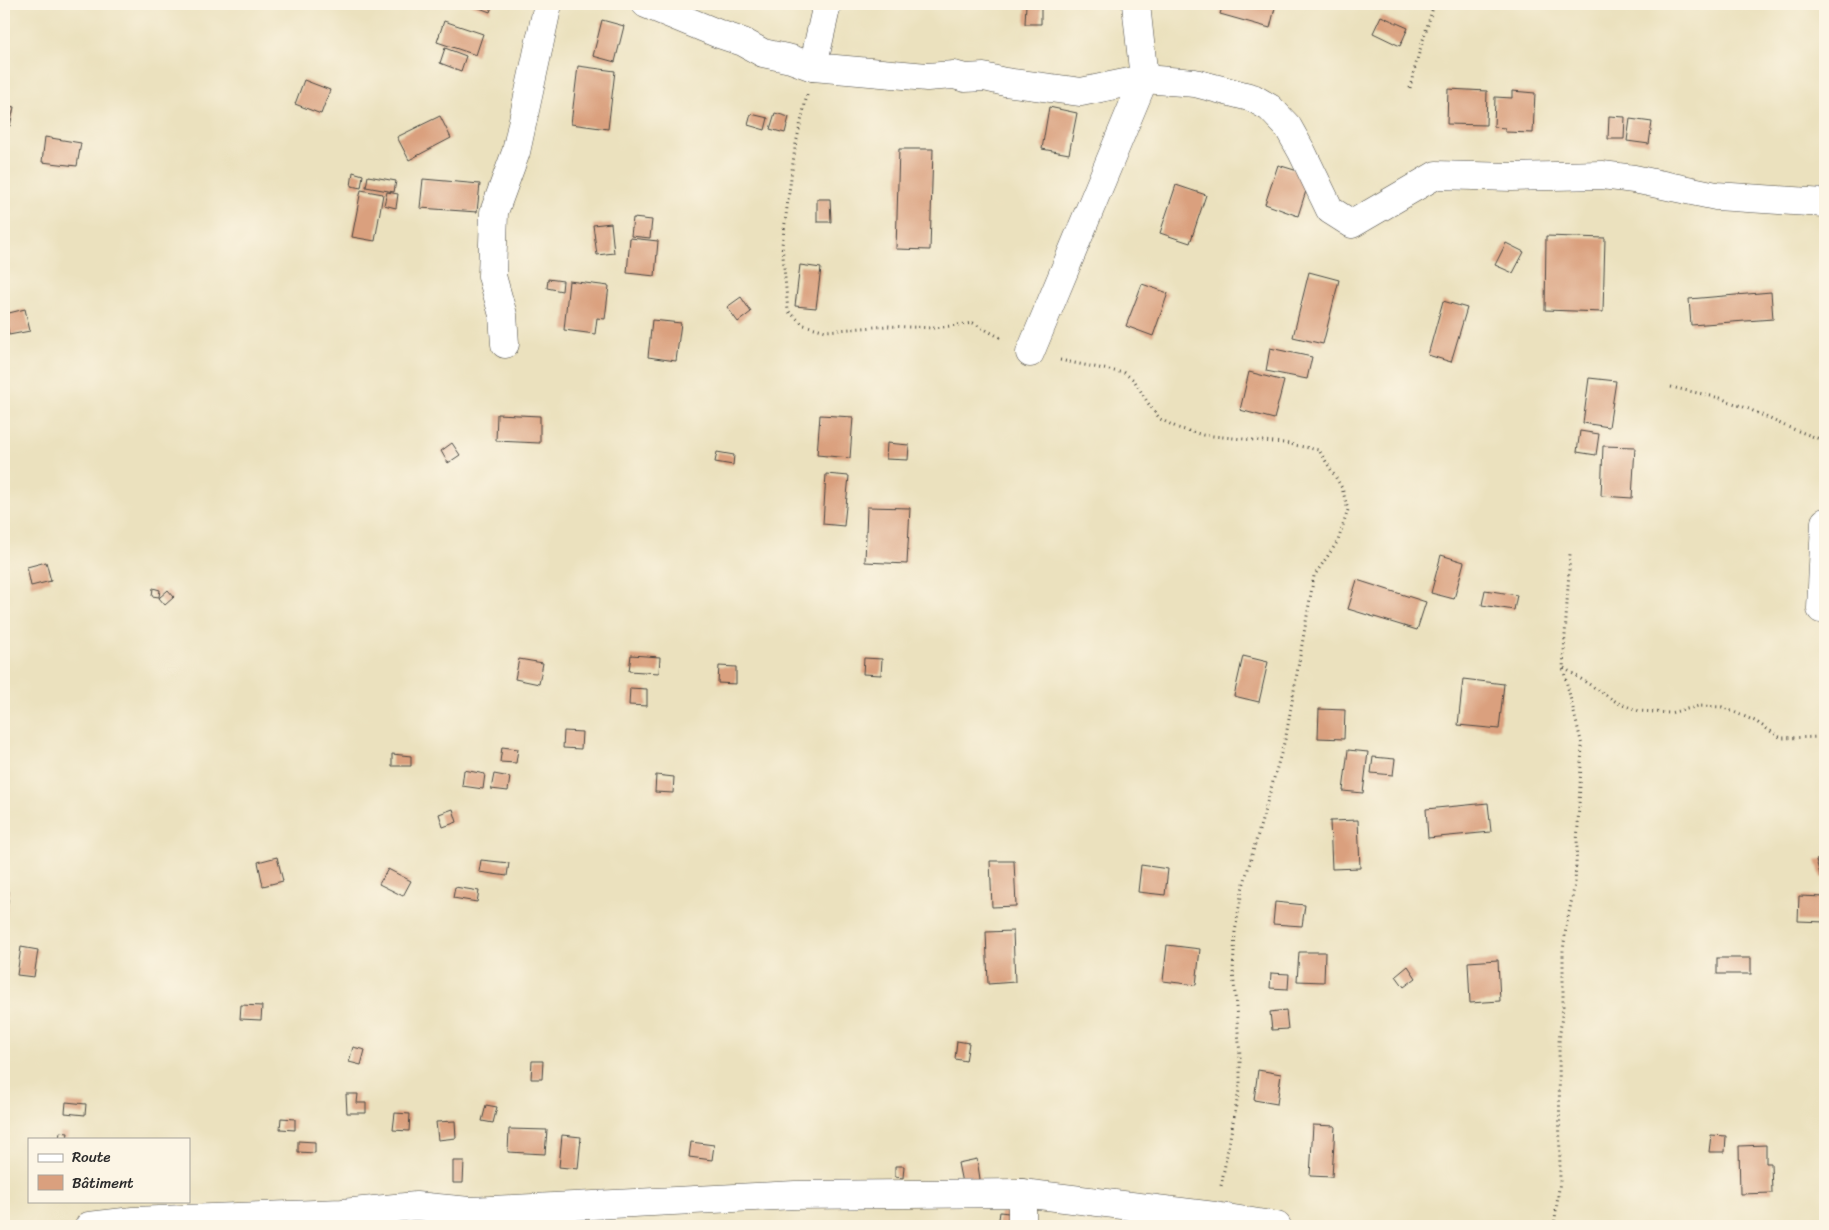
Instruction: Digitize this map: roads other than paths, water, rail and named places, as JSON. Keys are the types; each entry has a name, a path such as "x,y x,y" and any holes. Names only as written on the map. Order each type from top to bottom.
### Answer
{"street":[{"path":"505,344 503,315 492,276 494,212 516,152 548,4"},
{"path":"646,4 743,42 763,53 792,59 813,67 927,77 954,75 965,78 984,77 1005,82 1081,92 1144,79 1195,83 1254,98 1270,108 1288,127 1330,210 1352,224 1436,175 1512,177 1602,175 1634,179 1716,196 1825,203"},
{"path":"813,67 827,4"},
{"path":"1030,353 1144,79 1136,4"},
{"path":"1821,609 1825,522"},
{"path":"1022,1193 1022,1226"},
{"path":"89,1226 133,1221 342,1213 416,1206 470,1211 795,1195 1022,1193 1215,1216 1277,1226"}]}
